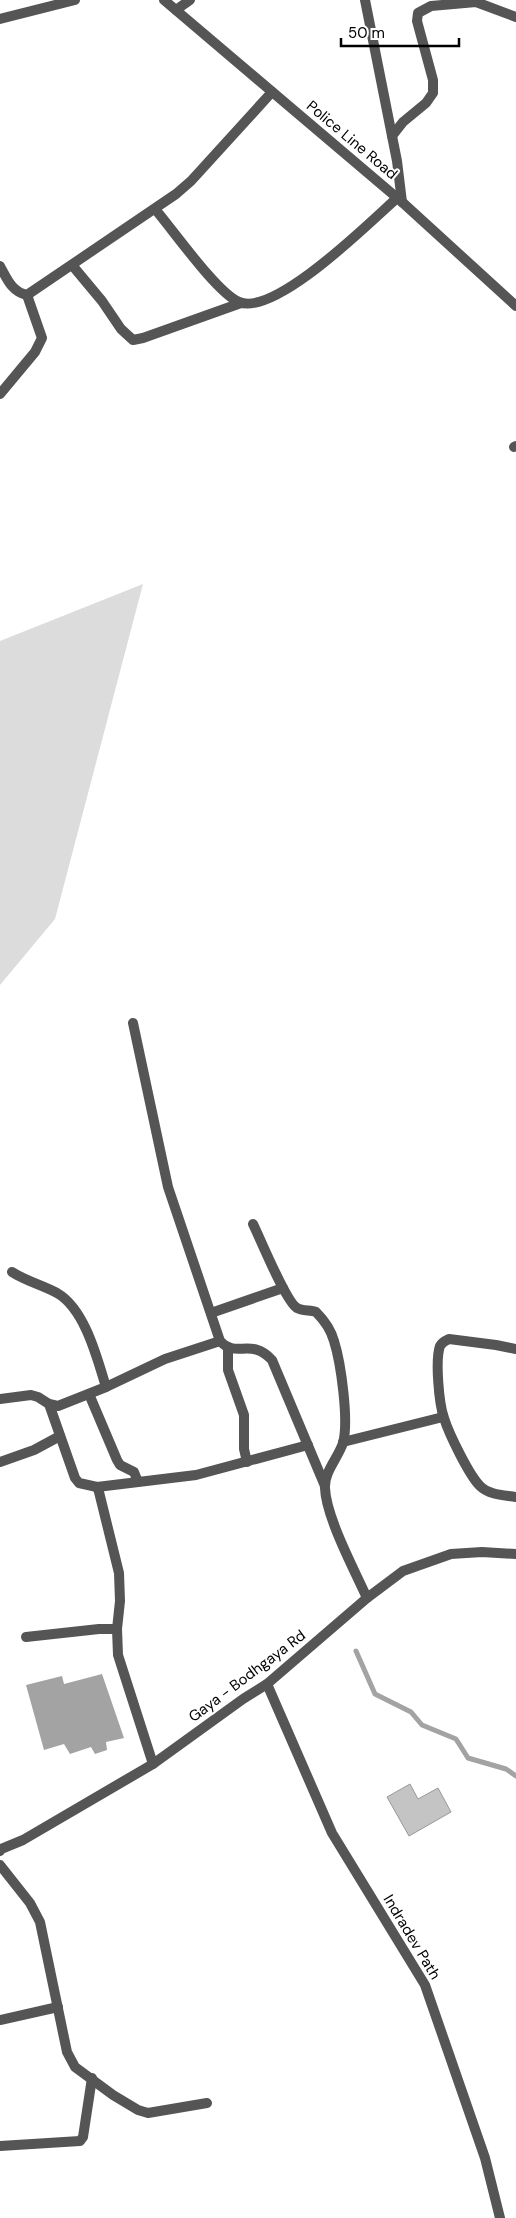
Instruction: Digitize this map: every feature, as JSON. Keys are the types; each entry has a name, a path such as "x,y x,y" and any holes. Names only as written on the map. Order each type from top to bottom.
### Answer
{"street":[{"path":"0,19 75,0"},
{"name":"Police Line Road","path":"164,0 400,200 516,306"},
{"path":"176,10 190,0"},
{"path":"72,265 102,301 120,329 133,340 240,303 250,304 272,298 296,284 400,200 392,136 365,0"},
{"path":"392,136 403,122 426,104 433,93 432,80 417,21 418,13 431,6 476,2 516,17"},
{"path":"0,266 13,288 19,294 27,295 155,209 190,181 272,92"},
{"path":"155,209 224,293 240,303"},
{"path":"0,394 35,352 42,338 27,295"},
{"path":"133,1023 168,1187 211,1313 224,1344 228,1370 244,1415 244,1449 247,1462"},
{"path":"252,1224 283,1288 298,1309 316,1312 328,1327 334,1342 346,1418 343,1442 328,1474 325,1486"},
{"path":"12,1272 25,1280 58,1294 70,1303 88,1334 106,1387"},
{"path":"211,1313 283,1288"},
{"path":"516,1349 449,1339 443,1342 440,1348 439,1367 443,1417 473,1477 480,1487 490,1492 516,1496"},
{"path":"0,1398 31,1395 49,1404 58,1406 106,1387 165,1359 224,1344 259,1349 272,1360 325,1486 332,1518 367,1598"},
{"path":"89,1394 120,1466 134,1472 138,1482"},
{"path":"49,1404 75,1478 79,1482 97,1487 196,1475 308,1445"},
{"path":"343,1442 443,1417"},
{"path":"0,1462 27,1453 60,1436"},
{"path":"97,1487 100,1492 120,1573 120,1613 117,1629 118,1655 154,1764"},
{"name":"Gaya - Bodhgaya Rd","path":"0,1849 23,1840 154,1764 267,1684 367,1598 403,1571 436,1559 466,1552 516,1554"},
{"path":"26,1637 99,1629 117,1629"},
{"name":"Indradev Path","path":"267,1684 332,1832 425,1985 485,2158 500,2218"},
{"path":"0,1865 36,1912 71,2062 127,2105 148,2113 207,2103"},
{"path":"0,2020 58,2007"},
{"path":"0,2146 80,2141 83,2137 92,2078"}],"shaded area":[{"path":"143,584 55,919 0,985 0,641"},
{"path":"102,1674 124,1738 106,1742 107,1750 95,1754 91,1747 70,1754 64,1744 44,1750 26,1685 62,1676 64,1684"}],"building":[{"path":"410,1784 418,1799 438,1788 451,1812 409,1836 387,1797"}],"waterway":[{"path":"356,1651 375,1694 411,1712 422,1725 456,1739 468,1758 506,1769 516,1776"}]}
